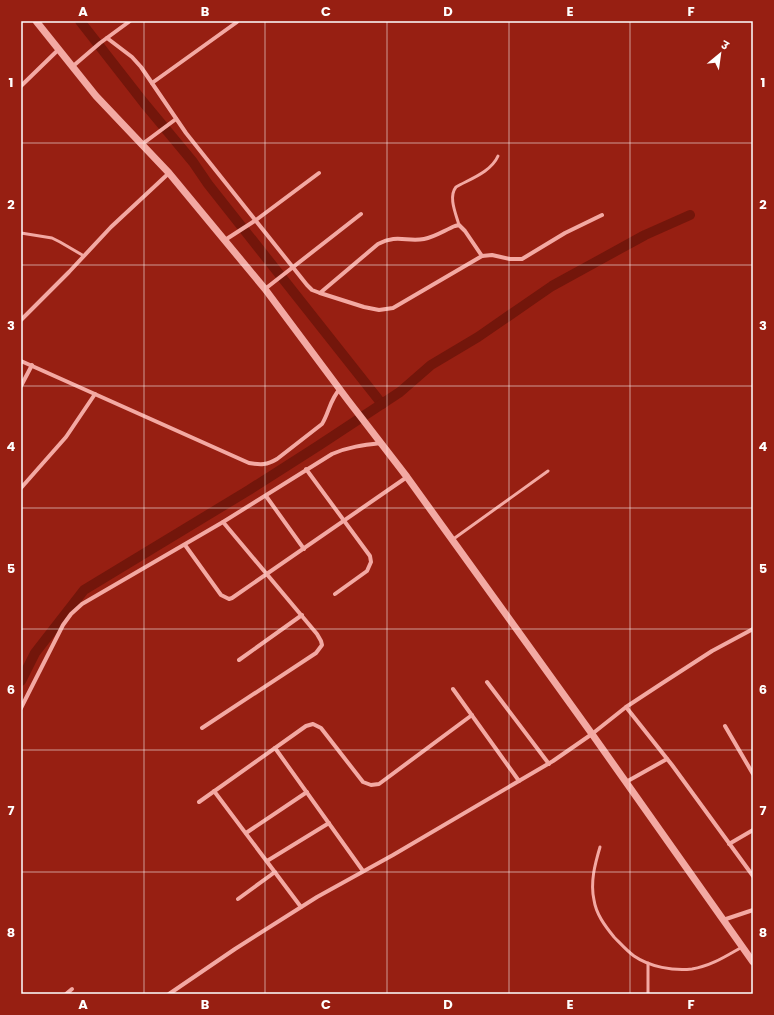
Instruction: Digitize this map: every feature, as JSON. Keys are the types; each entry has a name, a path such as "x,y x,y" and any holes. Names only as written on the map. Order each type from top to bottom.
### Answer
{"street":[{"path":"36,21 71,67 96,96 169,173 265,289 347,399 407,476 753,962"},
{"path":"71,67 106,38 130,21"},
{"path":"152,83 237,22"},
{"path":"106,38 132,57 152,83 186,134 256,220 292,268 306,285 312,290 320,293 364,307 379,310 393,308 482,256 492,255 510,259 522,259 565,233 602,216"},
{"path":"21,86 58,50"},
{"path":"141,144 176,119"},
{"path":"21,320 111,227 169,173"},
{"path":"225,240 237,234 319,173"},
{"path":"265,289 361,214"},
{"path":"320,293 378,244 387,239 424,239 459,225 465,231 482,256"},
{"path":"21,361 249,463 261,465 277,459 322,424 335,394 340,389"},
{"path":"21,386 32,365"},
{"path":"21,488 66,436 95,394"},
{"path":"21,708 53,644 71,614 82,604 185,545 332,454 344,448 379,440"},
{"path":"306,469 370,556 371,562 367,571 335,594"},
{"path":"185,545 221,595 225,598 232,598 268,575 407,476"},
{"path":"266,496 304,549"},
{"path":"202,728 319,650 322,645 321,640 302,615 223,522"},
{"path":"239,660 302,615"},
{"path":"169,994 235,949 301,907 549,764 592,734 626,707 712,651 753,629"},
{"path":"487,682 549,764"},
{"path":"454,689 519,781"},
{"path":"626,707 667,759 753,876"},
{"path":"199,802 306,726 313,724 321,728 363,782 375,785 472,715"},
{"path":"725,726 753,774"},
{"path":"275,748 363,871"},
{"path":"626,782 667,759"},
{"path":"214,791 301,907"},
{"path":"246,833 307,792"},
{"path":"267,862 329,823"},
{"path":"729,844 753,830"},
{"path":"238,899 275,872"},
{"path":"723,920 753,910"},
{"path":"66,994 72,989"}],"lane":[{"path":"459,225 452,197 454,190 456,187 490,168 498,156"},
{"path":"21,233 52,238 84,256"},
{"path":"452,540 548,471"},
{"path":"600,847 592,881 594,901 601,920 608,930 634,956 648,963 682,970 712,964 742,947"},
{"path":"648,963 648,994"}],"waterway":[{"path":"80,21 144,103 193,162 208,184 382,404"},
{"path":"21,681 35,653 84,590 249,490 318,446 400,392 431,365 478,337 552,286 645,235 690,215"}]}
